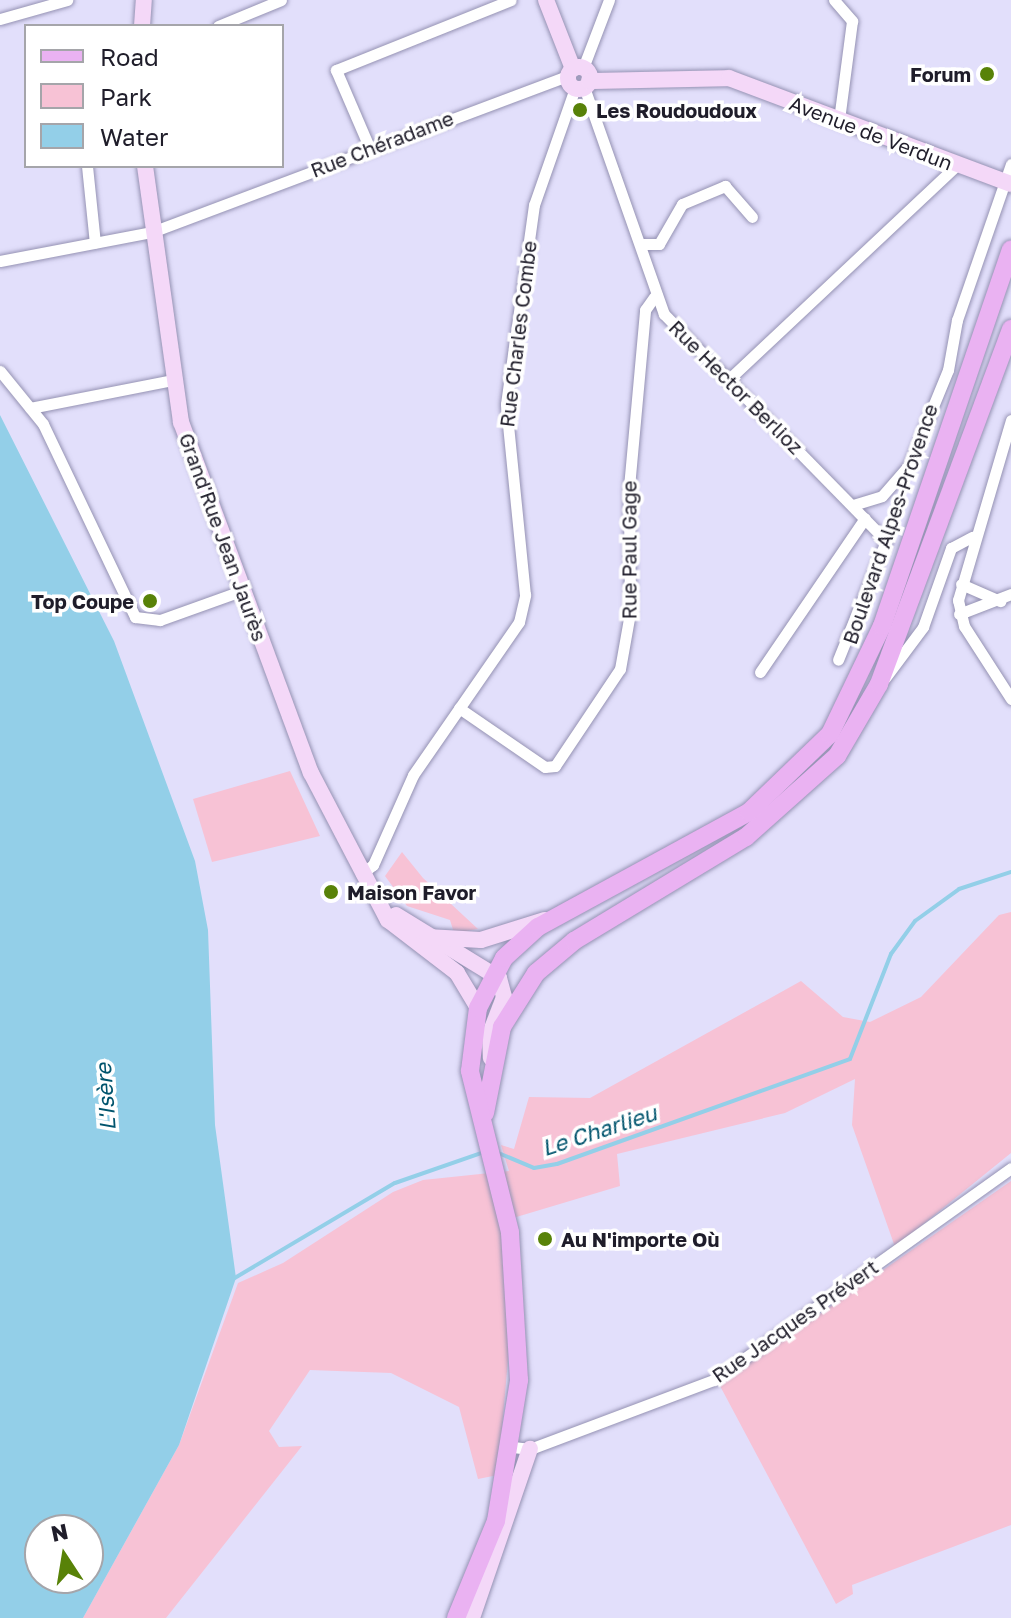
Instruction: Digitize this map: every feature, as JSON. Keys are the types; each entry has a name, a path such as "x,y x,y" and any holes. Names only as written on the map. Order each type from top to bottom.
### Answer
{"main road":[{"path":"142,24 144,0"},
{"path":"546,0 579,78"},
{"name":"Avenue de Verdun","path":"579,78 729,78 1008,183"},
{"name":"Grand'Rue Jean Jaurès","path":"145,168 173,380 241,591 311,773 365,881"},
{"name":"Boulevard Alpes-Provence","path":"488,1140 470,1071 478,1008 496,972 550,918 749,812 830,734 882,626 1011,249"},
{"path":"491,1058 513,1005 554,956 781,812 837,756 879,684 1011,329"},
{"path":"365,881 423,936 496,972 504,997 490,1034 488,1140 503,1199 518,1316 521,1448 472,1618"},
{"path":"365,881 412,945 464,981 478,1008"},
{"path":"423,936 481,940 550,918"},
{"path":"456,1618 496,1521 521,1448"}],"street":[{"path":"0,19 67,0"},
{"path":"223,24 281,0"},
{"path":"370,149 336,70 511,0"},
{"name":"Rue Charles Combe","path":"365,881 413,775 519,622 525,595 506,404 534,205 609,0"},
{"path":"834,0 852,21 839,120"},
{"name":"Rue Chéradame","path":"0,261 152,232 370,149 579,78"},
{"name":"Rue Hector Berlioz","path":"579,78 643,244 654,297 690,346 853,505 887,548 838,660"},
{"path":"853,505 882,496 909,465 948,370 957,320 1008,183 1011,164"},
{"path":"728,380 957,165"},
{"path":"87,168 95,243"},
{"path":"643,244 659,244 682,204 725,186 752,217"},
{"name":"Rue Paul Gage","path":"459,708 545,767 555,766 620,669 630,613 629,487 645,310 654,297"},
{"path":"0,371 30,408 104,561 143,621 241,591"},
{"path":"30,408 173,380"},
{"path":"1011,420 972,533 961,584 959,614 1011,699"},
{"path":"760,672 865,518"},
{"path":"879,684 923,627 951,548 972,533"},
{"path":"961,584 1000,601"},
{"path":"959,614 1000,601 1011,594"},
{"name":"Rue Jacques Prévert","path":"521,1448 714,1380 1011,1168"}],"green space":[{"path":"290,771 320,836 212,862 193,799"},
{"path":"402,852 423,878 478,929 454,933 450,920 407,906 385,876"},
{"path":"1011,912 1011,1153 895,1247 852,1125 855,1079 785,1113 617,1154 620,1186 503,1221 509,1348 498,1475 478,1479 459,1407 391,1373 310,1370 269,1431 279,1447 302,1446 166,1618 83,1618 96,1594 104,1594 104,1580 179,1445 238,1283 283,1263 393,1192 423,1180 509,1171 501,1145 514,1149 529,1097 590,1098 801,981 843,1017 870,1022 921,997 999,915"},
{"path":"1011,1181 1011,1525 852,1585 853,1594 836,1604 719,1384"}],"water":[{"name":"L'Isère","path":"0,415 114,641 195,861 208,930 215,1125 236,1278 179,1445 104,1580 104,1514 24,1514 24,1594 96,1594 83,1618 0,1618"}],"waterway":[{"name":"Le Charlieu","path":"496,1152 534,1168 557,1164 850,1059 891,954 915,921 959,889 1011,872"},
{"name":"Le Charlieu","path":"233,1279 395,1183 484,1152"}],"place":[{"name":"Forum","path":"987,74"},
{"name":"Les Roudoudoux","path":"580,110"},
{"name":"Top Coupe","path":"150,601"},
{"name":"Maison Favor","path":"331,892"},
{"name":"Au N'importe Où","path":"545,1239"}]}
